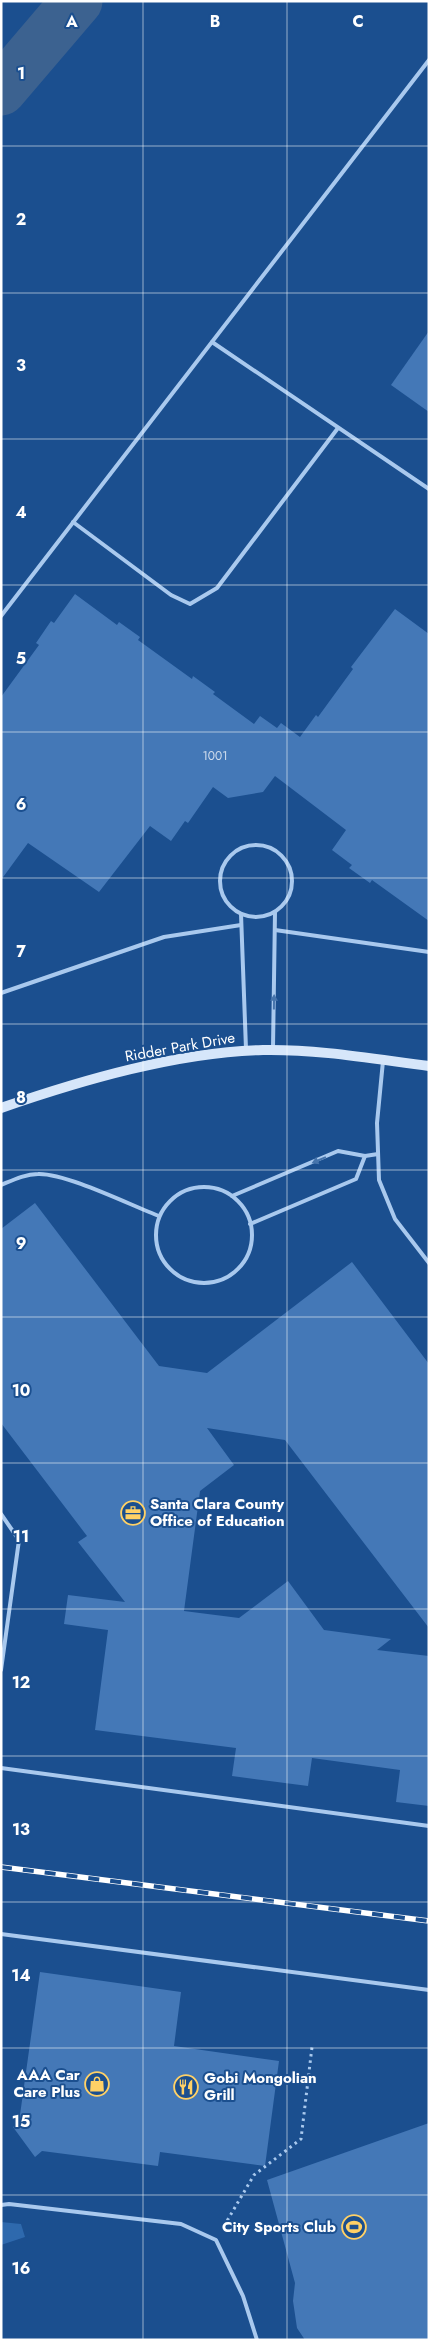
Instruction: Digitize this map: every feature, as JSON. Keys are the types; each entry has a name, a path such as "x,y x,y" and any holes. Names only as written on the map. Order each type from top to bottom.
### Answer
{"street":[{"name":"Ridder Park Drive","path":"1,1108 52,1090 155,1065 224,1052 305,1051 429,1066"}],"lane":[{"path":"1,616 429,60"},
{"path":"212,342 429,489"},
{"path":"73,522 171,595 190,604 217,588 338,428"},
{"path":"254,845 266,846 278,852 286,861 291,873 292,885 289,896 275,912 265,916 254,917 241,914 230,906 223,894 220,881 223,868 230,856 241,848 254,845"},
{"path":"273,1050 275,912"},
{"path":"241,914 246,1051"},
{"path":"1,993 164,937 241,925"},
{"path":"275,930 429,952"},
{"path":"383,1060 377,1123 379,1180 395,1219 429,1263"},
{"path":"232,1196 338,1151 365,1156 378,1154"},
{"path":"250,1224 356,1180 365,1156"},
{"path":"1,1185 21,1176 38,1174 57,1176 158,1216"},
{"path":"203,1186 222,1189 232,1196 238,1200 248,1215 252,1234 249,1253 239,1268 223,1280 204,1283 186,1280 170,1270 159,1254 155,1235 158,1216 169,1200 184,1190 203,1186"},
{"path":"1,1514 19,1540 1,1670"},
{"path":"1,1768 429,1826"},
{"path":"1,1934 429,1990"},
{"path":"1,2205 9,2204 181,2224 216,2240 243,2296 257,2340"}],"path":[{"path":"216,2240 254,2174 301,2139 312,2047"}],"shaded area":[{"path":"1,2222 21,2224 25,2237 1,2245"}],"building":[{"path":"429,331 429,412 391,385"},
{"path":"75,594 117,625 119,622 140,637 138,640 192,679 193,676 215,692 213,694 254,724 260,716 277,728 281,723 300,737 316,715 318,717 353,669 351,667 395,609 429,634 429,921 372,880 370,883 349,868 352,865 332,850 346,830 275,776 263,792 228,798 213,787 188,823 185,821 171,841 150,826 99,892 28,843 1,880 1,697 39,645 36,643 51,621 54,623"},
{"name":"Santa Clara County Office of Education","path":"35,1203 159,1366 207,1373 352,1262 429,1364 429,1628 285,1440 207,1428 234,1465 200,1491 184,1611 239,1618 288,1581 324,1630 391,1639 377,1650 429,1656 429,1806 396,1802 400,1770 312,1758 308,1786 232,1776 236,1748 95,1730 108,1630 64,1624 68,1595 125,1602 78,1542 87,1536 1,1423 1,1229"},
{"name":"AAA Car Care Plus","path":"40,1972 181,1992 174,2046 279,2061 265,2166 160,2152 158,2166 42,2151 35,2157 13,2127 19,2122"},
{"name":"City Sports Club","path":"429,2123 429,2340 305,2340 297,2328 293,2301 295,2283 267,2180"}],"waterway":[{"path":"1,90 77,1"}],"railway":[{"path":"1,1867 429,1921"}],"place":[{"name":"Santa Clara County Office of Education","path":"133,1513"},
{"name":"AAA Car Care Plus","path":"97,2084"},
{"name":"Gobi Mongolian Grill","path":"186,2087"},
{"name":"City Sports Club","path":"354,2227"}]}
